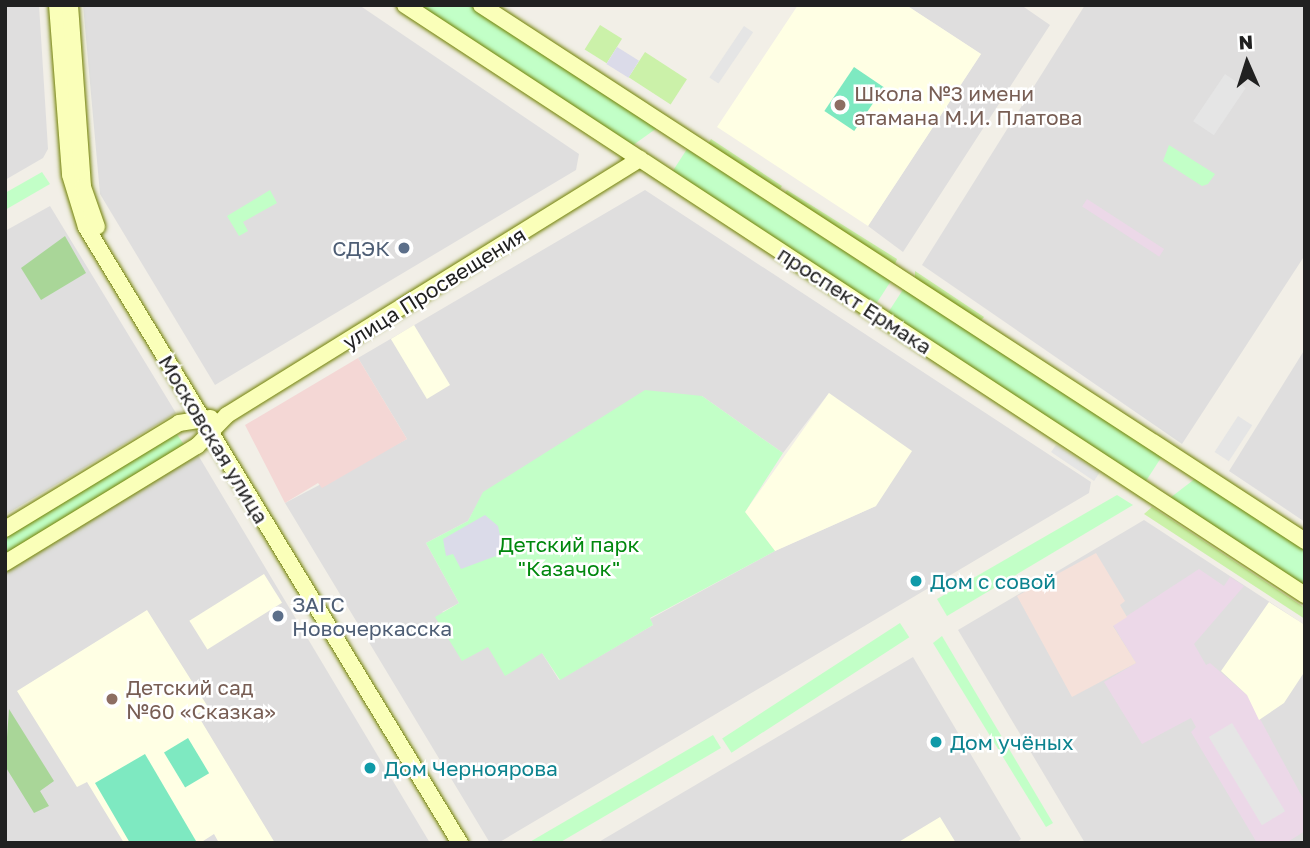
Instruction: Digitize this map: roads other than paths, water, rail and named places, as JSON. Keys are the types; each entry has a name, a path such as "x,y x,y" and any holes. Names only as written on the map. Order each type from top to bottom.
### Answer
{"main road":[{"name":"Московская улица","path":"57,5 70,175 78,209 214,421 460,843"},
{"name":"Московская улица","path":"70,5 82,174 94,222 468,843"},
{"name":"проспект Ермака","path":"405,5 1305,595"},
{"name":"проспект Ермака","path":"481,5 1305,541"},
{"name":"улица Просвещения","path":"5,563 197,446 214,421 640,159"},
{"name":"улица Просвещения","path":"5,529 179,423 214,421"}],"place":[{"name":"Школа №3 имени атамана М.И. Платова","path":"840,105"},
{"name":"СДЭК","path":"404,248"},
{"name":"Дом с совой","path":"916,581"},
{"name":"ЗАГС Новочеркасска","path":"278,616"},
{"name":"Детский сад №60 «Сказка»","path":"112,699"},
{"name":"Дом учёных","path":"936,742"},
{"name":"Дом Черноярова","path":"370,768"}],"park label":[{"name":"Детский парк \"Казачок\"","path":"569,556"}]}
